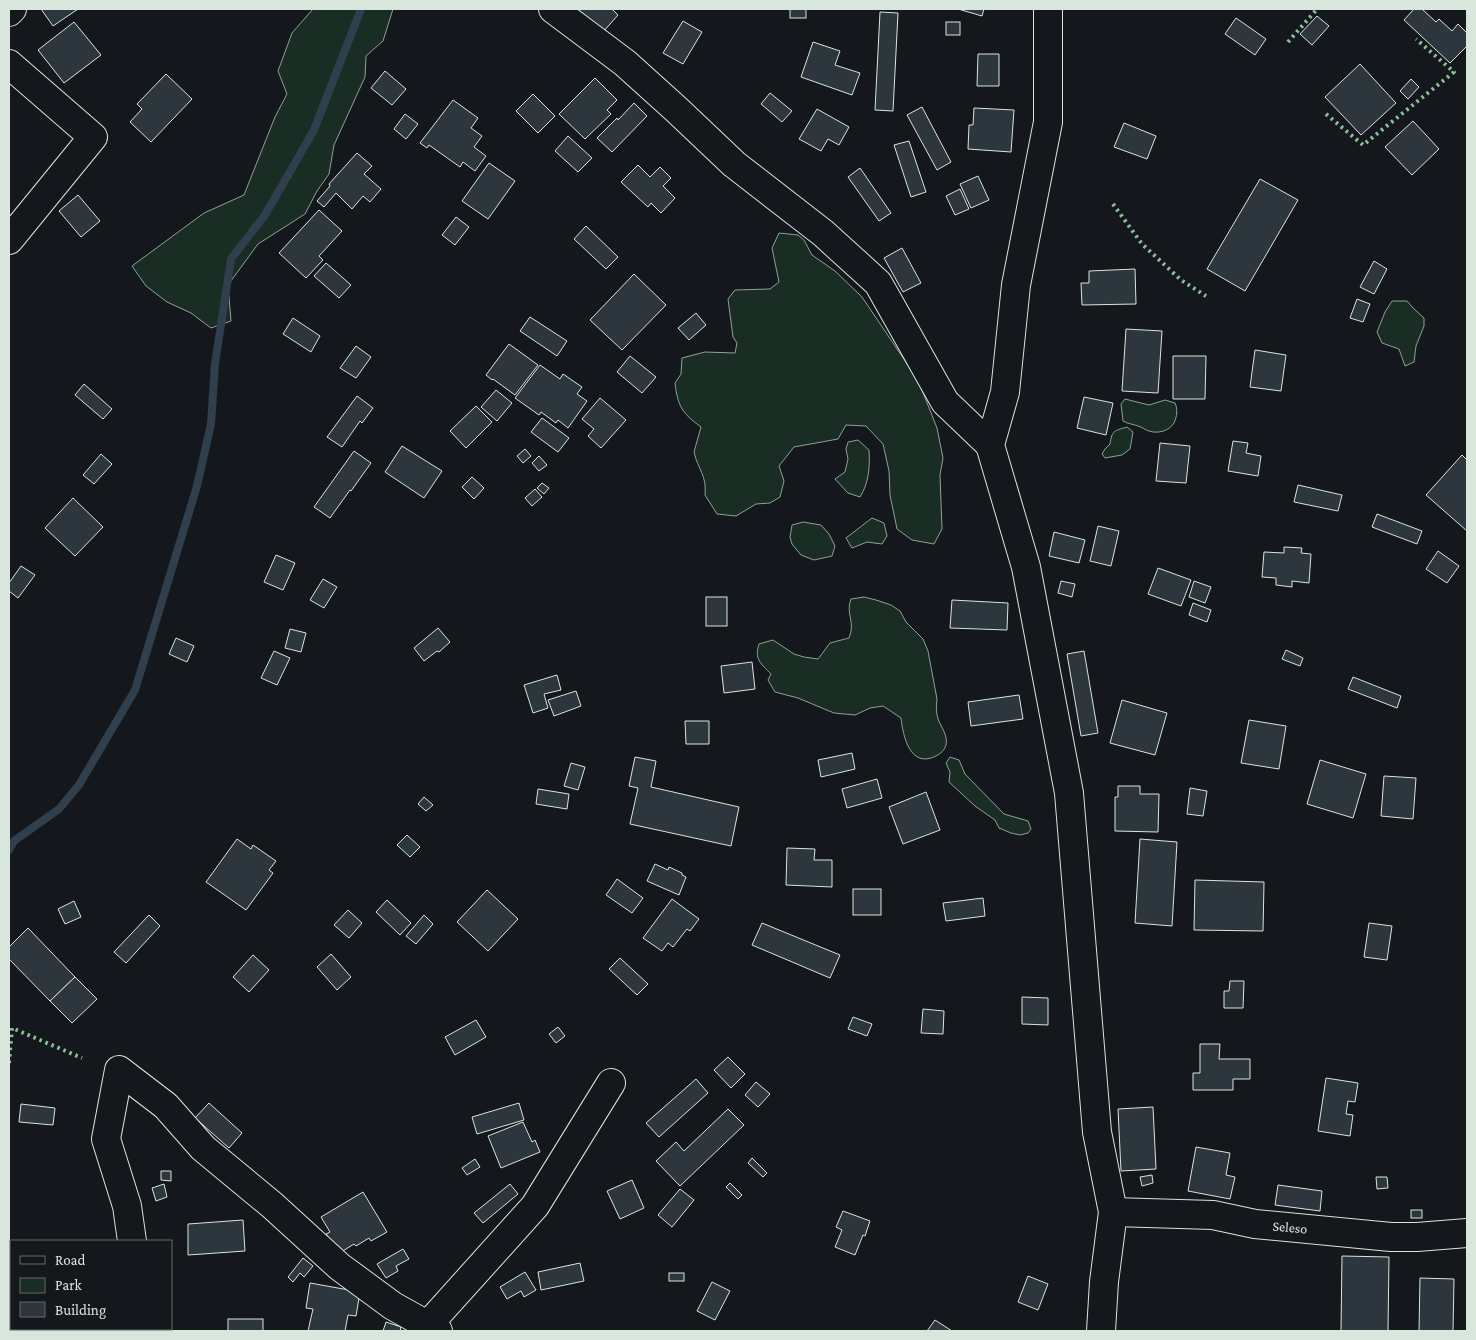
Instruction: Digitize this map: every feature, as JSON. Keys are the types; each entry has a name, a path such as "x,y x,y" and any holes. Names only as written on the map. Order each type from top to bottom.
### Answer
{"street":[{"path":"9,12 12,9"},
{"path":"553,9 624,63 734,164 823,233 878,284 945,402 990,445 1026,567 1069,793 1098,1132 1113,1212 1104,1282 1101,1331"},
{"path":"990,445 1005,392 1016,285 1048,122 1048,9"},
{"path":"9,64 93,137 9,240"},
{"path":"132,1240 127,1206 106,1139 119,1070 166,1106 203,1148 340,1267 393,1306 430,1329 535,1206 611,1083"},
{"name":"Seleso","path":"1113,1212 1214,1215 1255,1224 1391,1236 1417,1237 1467,1233"}],"green space":[{"path":"313,9 393,9 383,41 366,56 365,77 334,145 329,174 317,191 305,214 258,244 228,285 231,321 211,328 191,313 167,302 146,286 132,266 204,213 244,195 275,117 287,94 278,71 292,33"},
{"path":"779,233 798,235 804,240 812,255 835,271 862,297 918,380 937,428 943,458 940,475 942,529 934,544 912,540 897,529 890,495 889,471 883,444 866,426 846,425 838,439 794,447 779,466 784,481 780,497 770,503 756,504 736,516 717,514 705,495 705,482 694,452 701,427 689,418 682,409 676,391 675,383 681,374 682,358 705,352 735,353 737,343 733,337 728,299 735,290 770,289 779,282 772,248"},
{"path":"1392,301 1407,301 1424,318 1424,326 1416,346 1414,362 1405,366 1399,349 1382,343 1377,332 1385,312"},
{"path":"1125,399 1149,405 1165,400 1175,403 1177,413 1174,423 1166,430 1156,432 1148,431 1125,422 1123,421 1121,404"},
{"path":"1127,427 1133,432 1130,449 1122,455 1105,458 1102,454 1110,444 1113,434 1116,430"},
{"path":"858,440 869,450 867,480 860,497 848,493 835,479 845,472 848,459 846,449 848,442"},
{"path":"872,518 884,523 887,536 882,544 867,542 852,548 846,538"},
{"path":"803,522 821,525 829,534 835,546 832,556 814,560 801,555 792,544 790,537 792,525"},
{"path":"864,597 891,605 900,611 906,622 923,639 928,651 937,699 937,716 946,738 944,749 936,756 927,759 920,758 914,754 906,741 901,718 883,706 870,708 855,715 834,713 798,698 775,692 768,680 771,674 761,664 757,654 759,644 773,640 794,654 818,659 830,643 849,638 851,627 849,604 851,599"},
{"path":"950,757 959,760 965,774 1004,814 1028,821 1031,829 1028,833 1020,835 999,828 995,820 975,806 949,782 950,772 946,763"}],"building":[{"path":"41,9 78,9 53,26"},
{"path":"577,9 612,9 618,15 603,32"},
{"path":"790,9 806,9 806,18 790,18"},
{"path":"958,9 984,9 982,16"},
{"path":"1414,9 1422,9 1436,22 1439,19 1452,31 1458,24 1467,33 1467,46 1450,63 1404,20"},
{"path":"880,12 898,13 893,111 875,110"},
{"path":"1317,16 1329,26 1312,45 1300,34"},
{"path":"1236,18 1266,39 1255,55 1225,34"},
{"path":"683,21 702,32 683,64 663,53"},
{"path":"74,22 101,55 64,83 38,50"},
{"path":"946,22 960,22 960,35 946,35"},
{"path":"813,42 840,51 835,65 860,73 852,95 801,77"},
{"path":"978,54 999,54 999,86 977,86"},
{"path":"1360,64 1396,103 1361,135 1325,97"},
{"path":"385,71 406,89 392,105 371,88"},
{"path":"166,74 192,99 151,142 130,122 142,109 137,104"},
{"path":"595,78 617,100 607,110 611,114 585,139 559,114"},
{"path":"1411,79 1419,87 1408,99 1400,91"},
{"path":"770,93 792,111 782,122 761,104"},
{"path":"533,94 555,116 538,133 516,111"},
{"path":"453,100 478,118 471,128 482,136 474,147 486,156 475,171 463,162 460,167 429,145 427,148 420,143"},
{"path":"634,103 647,116 612,152 597,138"},
{"path":"922,107 951,162 937,170 907,115"},
{"path":"974,108 1014,110 1011,152 968,149 969,125 973,125"},
{"path":"817,109 849,127 839,145 828,139 821,151 799,139"},
{"path":"405,114 418,124 406,139 394,129"},
{"path":"1413,121 1439,149 1412,175 1385,147"},
{"path":"1124,123 1156,136 1147,159 1114,147"},
{"path":"568,136 592,158 578,172 555,151"},
{"path":"909,141 926,192 911,197 894,145"},
{"path":"357,153 372,166 364,174 381,189 370,202 363,196 352,209 336,193 324,207 317,201 330,186 329,184"},
{"path":"489,163 515,181 488,219 462,201"},
{"path":"638,165 650,177 660,167 671,178 663,186 675,198 661,213 651,203 648,207 621,182"},
{"path":"860,168 891,213 879,221 848,177"},
{"path":"978,176 989,200 971,208 960,184"},
{"path":"1260,179 1298,200 1245,291 1207,269"},
{"path":"960,189 969,209 955,215 946,196"},
{"path":"78,195 100,221 81,237 59,211"},
{"path":"319,210 342,231 319,256 323,260 306,278 279,253"},
{"path":"456,217 469,227 455,245 442,235"},
{"path":"586,226 618,257 606,269 574,239"},
{"path":"902,248 921,283 903,292 884,258"},
{"path":"1374,261 1387,269 1374,294 1360,287"},
{"path":"326,263 351,285 339,298 314,276"},
{"path":"1135,269 1136,304 1082,305 1081,283 1089,283 1089,271"},
{"path":"634,274 666,305 622,350 590,320"},
{"path":"1357,299 1370,304 1363,322 1350,318"},
{"path":"696,313 706,325 689,340 678,328"},
{"path":"530,317 567,341 557,356 520,331"},
{"path":"293,318 320,336 311,352 283,334"},
{"path":"1126,329 1162,331 1158,393 1122,391"},
{"path":"509,344 538,365 515,395 486,375"},
{"path":"356,346 371,357 356,378 340,368"},
{"path":"1255,350 1286,355 1281,391 1250,387"},
{"path":"630,356 656,377 642,393 617,372"},
{"path":"1173,356 1206,356 1205,399 1173,399"},
{"path":"540,365 560,379 563,374 582,387 577,394 587,401 568,428 558,420 556,423 541,412 539,415 515,398"},
{"path":"84,384 112,409 103,419 75,395"},
{"path":"496,390 512,403 497,421 481,407"},
{"path":"357,396 373,408 362,423 360,421 342,447 327,437"},
{"path":"1084,397 1113,403 1106,435 1077,428"},
{"path":"600,398 626,420 601,448 588,436 594,429 582,419"},
{"path":"476,406 492,422 466,448 450,431"},
{"path":"542,418 569,438 558,452 531,432"},
{"path":"1233,441 1248,443 1246,453 1261,456 1258,476 1228,471"},
{"path":"1160,443 1190,446 1186,483 1156,481"},
{"path":"402,446 442,471 424,498 385,472"},
{"path":"525,449 531,456 523,463 517,456"},
{"path":"354,451 371,463 330,518 314,507"},
{"path":"101,454 112,464 94,484 83,475"},
{"path":"1462,455 1467,460 1467,531 1426,495"},
{"path":"539,456 547,465 539,471 532,463"},
{"path":"472,477 484,488 474,499 462,487"},
{"path":"542,483 549,488 544,494 537,488"},
{"path":"1298,485 1342,495 1338,511 1294,502"},
{"path":"535,489 542,497 532,506 525,498"},
{"path":"73,498 103,527 75,556 45,528"},
{"path":"1377,514 1422,531 1417,544 1372,527"},
{"path":"1098,526 1119,531 1111,566 1090,561"},
{"path":"1054,532 1085,540 1079,563 1049,556"},
{"path":"1284,547 1302,548 1301,553 1311,554 1309,583 1292,581 1292,587 1276,585 1276,578 1262,577 1264,552 1284,553"},
{"path":"1438,551 1459,566 1447,583 1426,569"},
{"path":"276,555 295,563 283,590 264,582"},
{"path":"21,566 35,575 18,598 9,591 9,583"},
{"path":"1158,568 1191,580 1181,606 1148,594"},
{"path":"323,579 337,587 324,608 310,600"},
{"path":"1061,581 1075,584 1072,597 1058,593"},
{"path":"1194,581 1211,587 1205,603 1189,597"},
{"path":"706,597 727,597 727,626 706,626"},
{"path":"952,600 1008,603 1007,630 950,628"},
{"path":"1193,603 1211,610 1207,622 1189,615"},
{"path":"438,628 450,642 439,652 437,651 424,661 414,648"},
{"path":"290,629 306,633 301,652 285,648"},
{"path":"176,638 194,646 187,662 169,654"},
{"path":"1286,650 1303,658 1300,666 1282,659"},
{"path":"274,651 290,658 277,685 261,678"},
{"path":"1084,651 1098,733 1081,736 1067,654"},
{"path":"752,662 755,689 724,693 721,666"},
{"path":"557,675 561,690 544,694 548,708 533,713 524,685"},
{"path":"1353,677 1401,696 1397,708 1348,689"},
{"path":"576,691 581,706 554,716 548,700"},
{"path":"1019,695 1023,719 971,726 968,702"},
{"path":"1122,700 1167,713 1155,755 1110,743"},
{"path":"1249,720 1286,726 1279,769 1241,763"},
{"path":"685,721 709,721 709,744 686,744"},
{"path":"852,753 855,769 821,777 818,760"},
{"path":"635,757 656,761 651,787 739,807 731,846 630,824 638,788 629,786"},
{"path":"1320,760 1366,774 1353,818 1307,804"},
{"path":"571,763 585,767 578,790 564,786"},
{"path":"1384,776 1416,778 1413,819 1381,816"},
{"path":"877,779 882,798 847,808 842,789"},
{"path":"1118,786 1140,786 1140,794 1159,794 1158,832 1115,831 1115,797 1118,797"},
{"path":"1190,788 1207,791 1203,816 1187,814"},
{"path":"538,789 569,794 567,809 536,804"},
{"path":"926,792 940,830 903,844 889,807"},
{"path":"424,797 433,805 426,811 418,804"},
{"path":"407,835 420,847 410,857 397,845"},
{"path":"237,839 251,849 253,845 276,861 269,870 273,873 246,910 206,882"},
{"path":"1140,839 1177,842 1172,926 1135,923"},
{"path":"787,848 815,849 814,860 832,860 832,887 786,885"},
{"path":"655,864 668,870 669,867 686,877 679,895 647,881"},
{"path":"617,879 643,898 632,913 606,895"},
{"path":"1195,880 1264,882 1263,931 1194,930"},
{"path":"853,889 881,889 881,915 853,915"},
{"path":"487,890 518,919 488,951 457,922"},
{"path":"983,898 985,916 946,921 943,903"},
{"path":"672,899 699,919 690,931 687,929 673,947 668,943 662,951 643,938"},
{"path":"387,900 411,923 400,935 376,912"},
{"path":"74,901 81,917 65,924 58,909"},
{"path":"348,910 362,923 349,938 334,925"},
{"path":"149,915 160,926 126,963 114,952"},
{"path":"424,915 433,924 416,944 406,936"},
{"path":"762,923 840,955 830,978 752,945"},
{"path":"1369,923 1392,926 1387,960 1364,957"},
{"path":"28,928 75,977 50,1001 9,959 9,947"},
{"path":"331,954 351,977 337,990 317,967"},
{"path":"253,955 269,970 249,992 233,977"},
{"path":"620,958 648,984 637,995 609,969"},
{"path":"75,977 97,999 72,1023 50,1001"},
{"path":"1230,981 1244,981 1243,1008 1224,1008 1224,991 1229,991"},
{"path":"1022,997 1048,998 1048,1025 1022,1024"},
{"path":"923,1009 944,1011 943,1034 921,1033"},
{"path":"853,1017 872,1024 867,1036 848,1029"},
{"path":"476,1020 486,1037 455,1055 445,1037"},
{"path":"558,1027 565,1036 556,1043 549,1034"},
{"path":"1200,1044 1220,1044 1219,1059 1250,1059 1250,1079 1233,1079 1233,1090 1193,1090 1193,1073 1200,1073"},
{"path":"728,1057 745,1074 731,1088 714,1070"},
{"path":"1326,1078 1358,1083 1355,1102 1348,1101 1346,1114 1353,1115 1350,1136 1318,1131"},
{"path":"696,1079 708,1093 659,1137 646,1123"},
{"path":"756,1082 770,1094 758,1107 745,1095"},
{"path":"209,1103 242,1133 229,1148 195,1118"},
{"path":"519,1103 524,1120 477,1134 472,1117"},
{"path":"21,1104 55,1108 53,1125 19,1122"},
{"path":"1153,1107 1156,1169 1121,1171 1118,1109"},
{"path":"728,1109 744,1125 680,1186 656,1161 676,1142 684,1151"},
{"path":"523,1122 532,1142 535,1140 540,1152 501,1168 488,1136"},
{"path":"1196,1147 1230,1153 1226,1175 1235,1177 1230,1199 1188,1191"},
{"path":"752,1158 767,1173 763,1177 748,1163"},
{"path":"475,1159 480,1167 467,1175 462,1168"},
{"path":"161,1171 171,1171 171,1181 161,1180"},
{"path":"1152,1175 1153,1183 1142,1186 1140,1177"},
{"path":"1376,1177 1387,1177 1388,1188 1377,1189"},
{"path":"632,1180 644,1208 620,1219 607,1191"},
{"path":"730,1183 742,1195 738,1199 726,1187"},
{"path":"164,1184 167,1197 156,1201 152,1188"},
{"path":"510,1184 518,1194 483,1223 474,1213"},
{"path":"1278,1185 1322,1191 1320,1211 1275,1205"},
{"path":"680,1189 694,1200 672,1227 658,1215"},
{"path":"363,1192 387,1232 371,1241 369,1238 356,1246 354,1244 338,1254 326,1234 330,1232 321,1217"},
{"path":"1411,1210 1422,1210 1422,1218 1411,1218"},
{"path":"843,1211 870,1221 855,1255 835,1247 842,1230 836,1227"},
{"path":"243,1220 245,1251 188,1255 188,1224"},
{"path":"403,1249 409,1259 396,1266 398,1271 386,1278 377,1264"},
{"path":"1342,1256 1389,1257 1388,1331 1341,1331"},
{"path":"303,1258 313,1266 304,1277 300,1273 293,1282 288,1277"},
{"path":"580,1263 584,1281 541,1290 538,1272"},
{"path":"525,1272 536,1290 524,1297 521,1291 507,1299 500,1287"},
{"path":"669,1273 684,1273 684,1281 669,1281"},
{"path":"1028,1276 1048,1284 1038,1310 1018,1302"},
{"path":"1420,1278 1454,1279 1453,1331 1419,1331"},
{"path":"712,1282 730,1291 715,1320 697,1311"},
{"path":"310,1283 360,1292 356,1316 348,1315 345,1331 308,1331 313,1309 306,1308"},
{"path":"228,1319 263,1319 263,1331 228,1331"},
{"path":"935,1320 952,1331 927,1331"},
{"path":"386,1322 401,1327 400,1331 383,1331"}],"waterway":[{"path":"9,850 14,841 59,809 79,785 135,690 197,486 211,424 215,364 231,259 265,215 314,130 361,9"}],"hedge":[{"path":"1288,42 1317,9"},
{"path":"1326,114 1363,145 1454,72 1416,39"},
{"path":"1113,204 1142,244 1181,280 1206,296"},
{"path":"9,1063 12,1028 82,1058"}]}
